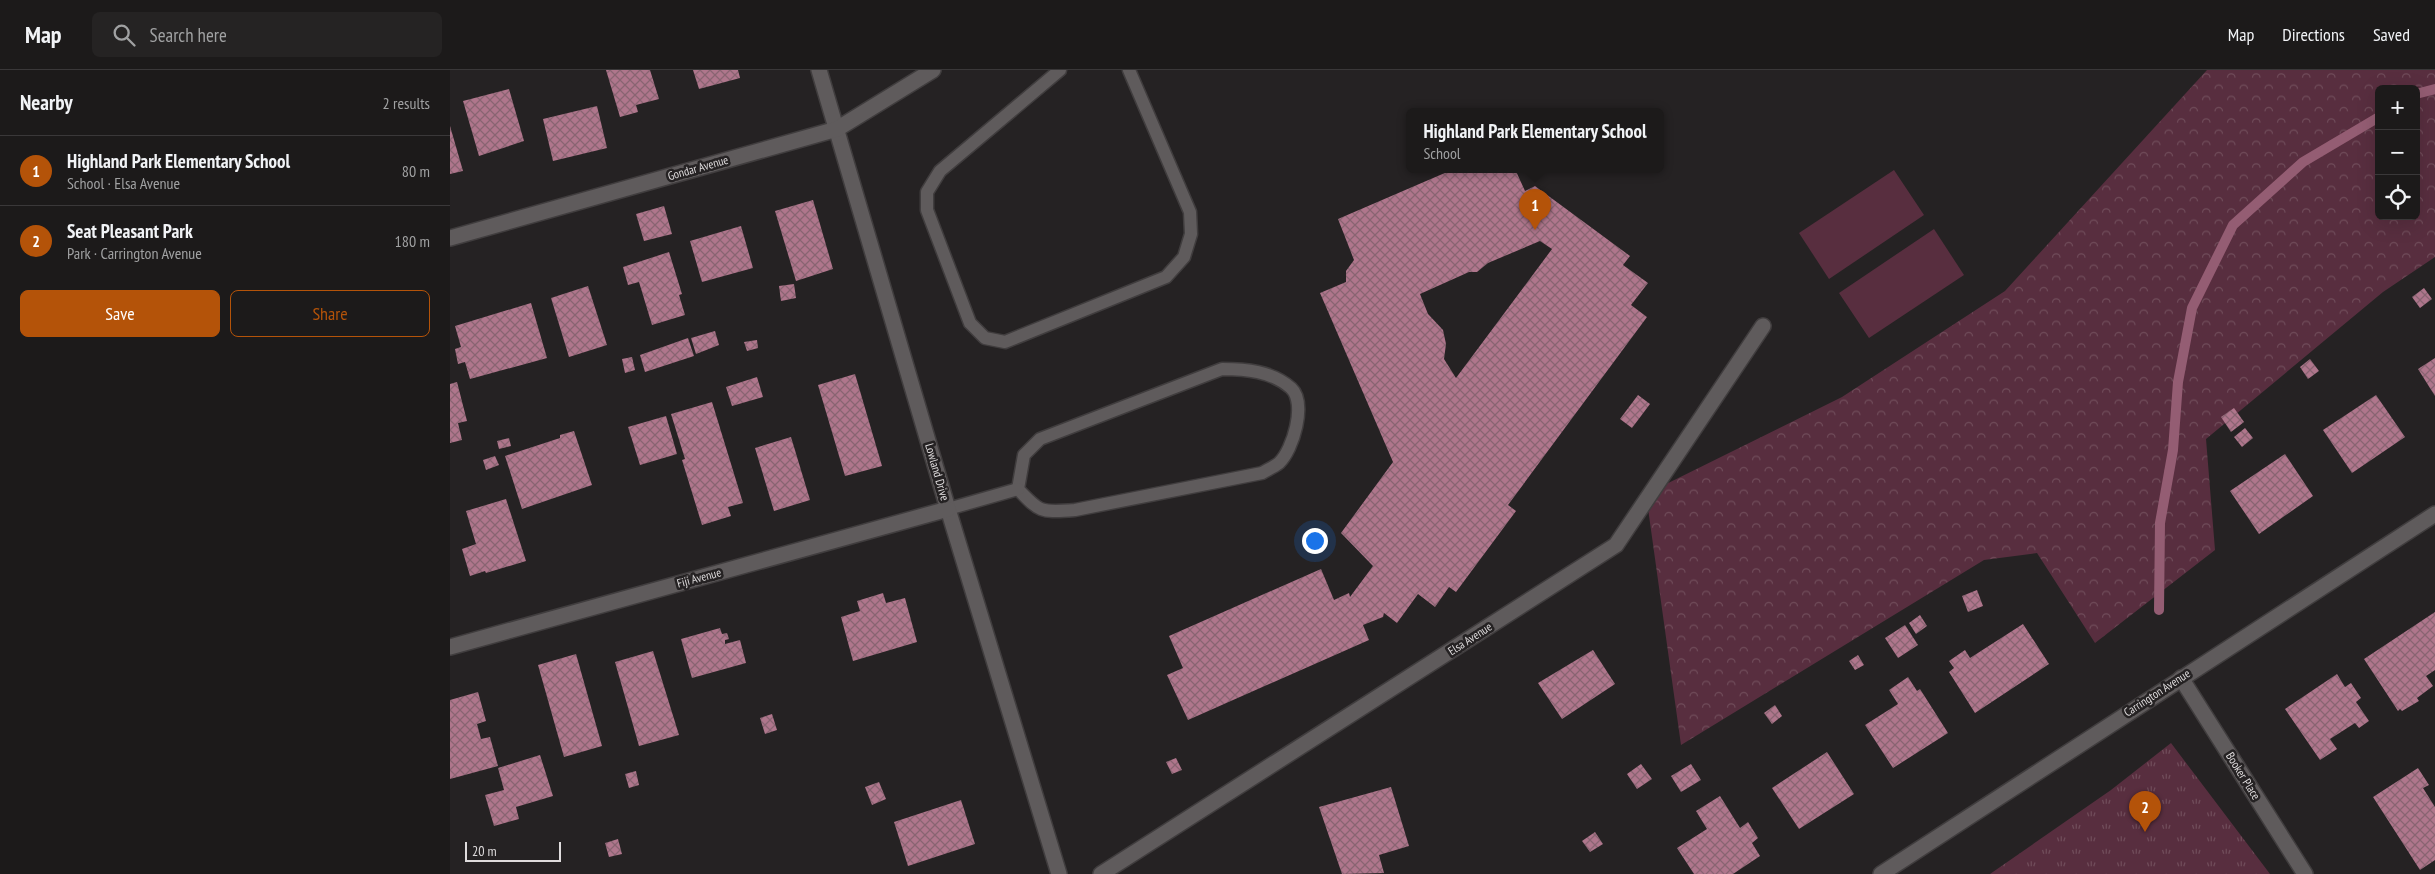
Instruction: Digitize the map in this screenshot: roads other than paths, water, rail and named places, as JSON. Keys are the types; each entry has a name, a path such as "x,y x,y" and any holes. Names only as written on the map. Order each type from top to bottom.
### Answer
{"street":[{"name":"Lowland Drive","path":"819,70 948,509 1059,874"},
{"name":"Gondar Avenue","path":"450,238 837,129 933,70"},
{"name":"Elsa Avenue","path":"1101,874 1616,546 1762,326"},
{"name":"Fiji Avenue","path":"450,646 948,509"},
{"name":"Carrington Avenue","path":"1881,874 2435,514"},
{"name":"Booker Place","path":"2181,678 2305,874"}],"lane":[{"path":"1060,70 940,171 927,192 927,210 970,323 986,338 1005,342 1142,287 1166,277 1184,257 1191,234 1190,212 1129,70"},
{"path":"1222,369 1242,369 1266,374 1292,389 1298,403 1295,436 1279,463 1262,473 1075,510 1044,512 1031,503 1018,488 1024,456 1040,438 1222,369"},
{"path":"948,509 1018,488"}],"waterway":[{"path":"2420,93 2435,89"},
{"path":"2159,610 2160,523 2173,450 2178,382 2192,308 2233,225 2303,162 2375,119"}],"place":[{"name":"Highland Park Elementary School","path":"1535,230"},
{"name":"Seat Pleasant Park","path":"2145,832"}]}
